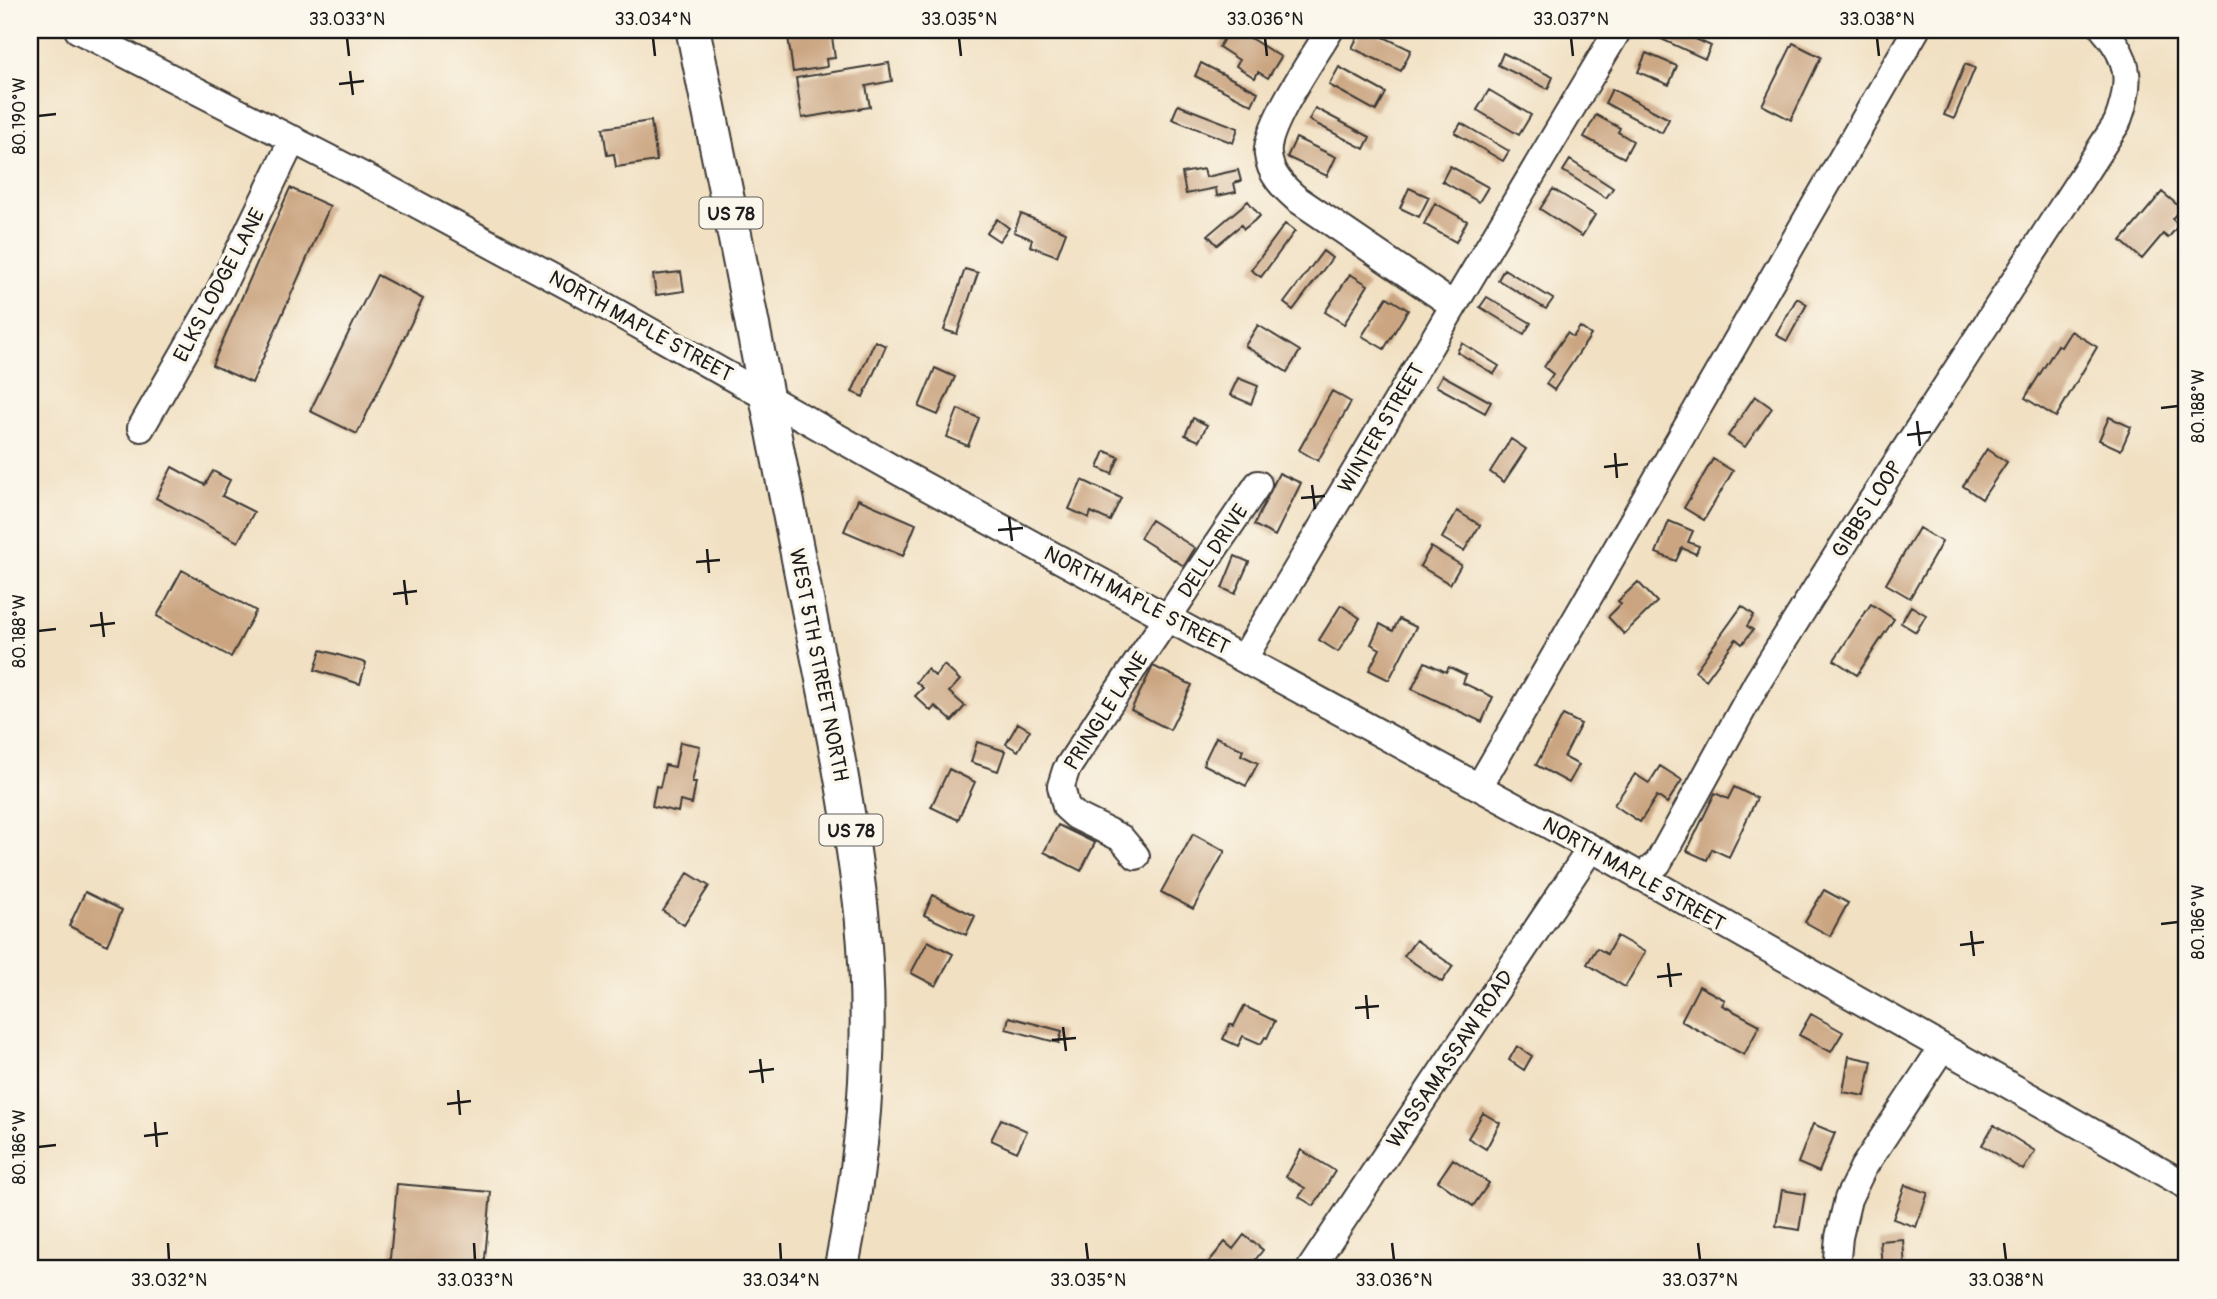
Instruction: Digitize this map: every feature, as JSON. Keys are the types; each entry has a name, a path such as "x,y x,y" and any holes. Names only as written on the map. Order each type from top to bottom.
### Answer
{"main road":[{"name":"US 78","path":"693,30 767,396"},
{"name":"WEST 5TH STREET NORTH","path":"767,396 851,827 862,921 866,1009 864,1089 858,1167 841,1269"}],"street":[{"name":"NORTH MAPLE STREET","path":"78,30 390,190 767,396 901,473 1591,848 2187,1186"},
{"path":"1330,30 1270,132 1267,152 1271,167 1281,185 1297,199 1452,305"},
{"name":"WINTER STREET","path":"1244,658 1618,30"},
{"path":"1479,787 1916,30"},
{"name":"GIBBS LOOP","path":"1640,877 1658,863 1757,683 1856,525 2117,123 2128,79 2125,62 2104,30"},
{"name":"ELKS LODGE LANE","path":"141,428 219,292 293,139"},
{"name":"DELL DRIVE","path":"1167,617 1258,484"},
{"name":"PRINGLE LANE","path":"1136,856 1121,838 1076,816 1066,807 1060,786 1066,770 1167,617"},
{"name":"WASSAMASSAW ROAD","path":"1310,1269 1591,848"},
{"path":"1836,1269 1840,1227 1848,1199 1863,1168 1942,1048"}],"building":[{"path":"787,30 831,30 835,58 826,59 827,67 793,72"},
{"path":"1229,30 1237,30 1281,57 1268,78 1258,72 1255,78 1236,66 1239,60 1219,47"},
{"path":"1361,30 1369,30 1411,50 1401,71 1352,48"},
{"path":"1649,30 1676,30 1711,46 1705,59 1648,33"},
{"path":"1793,43 1821,57 1791,120 1762,105"},
{"path":"1503,53 1553,77 1548,89 1498,65"},
{"path":"1646,53 1677,66 1669,85 1638,72"},
{"path":"889,63 892,81 866,86 870,107 802,118 796,78"},
{"path":"1201,63 1258,92 1252,105 1195,76"},
{"path":"1965,64 1975,68 1954,119 1944,115"},
{"path":"1339,67 1386,93 1376,111 1329,85"},
{"path":"1612,89 1669,119 1662,133 1605,103"},
{"path":"1489,90 1531,115 1519,135 1477,110"},
{"path":"1178,105 1238,128 1233,143 1172,119"},
{"path":"1315,108 1370,137 1364,149 1309,120"},
{"path":"1596,115 1620,128 1618,132 1633,141 1624,158 1584,137"},
{"path":"651,121 657,161 616,167 614,154 607,155 603,128"},
{"path":"1461,123 1509,151 1503,161 1455,133"},
{"path":"1296,138 1336,157 1327,176 1287,157"},
{"path":"1570,160 1613,188 1606,198 1563,171"},
{"path":"1450,166 1488,187 1479,202 1442,181"},
{"path":"1204,169 1206,177 1238,170 1241,181 1234,183 1236,192 1217,196 1216,188 1186,194 1182,173"},
{"path":"290,188 330,206 252,383 212,365"},
{"path":"1409,188 1429,197 1419,217 1400,208"},
{"path":"1553,189 1595,215 1582,236 1540,209"},
{"path":"2162,192 2181,208 2172,219 2179,225 2168,238 2163,234 2142,259 2121,241"},
{"path":"1248,201 1260,216 1244,229 1241,225 1217,245 1208,235"},
{"path":"1435,203 1467,221 1456,242 1424,224"},
{"path":"1021,214 1066,232 1057,256 1030,246 1032,239 1014,232"},
{"path":"997,219 1009,228 999,241 987,233"},
{"path":"1285,224 1295,231 1261,277 1251,270"},
{"path":"1323,251 1332,258 1293,310 1284,303"},
{"path":"965,269 978,273 957,334 944,330"},
{"path":"1504,269 1553,299 1546,309 1498,280"},
{"path":"681,272 684,291 656,295 653,275"},
{"path":"1350,274 1368,285 1344,324 1325,312"},
{"path":"377,275 423,299 357,434 310,411"},
{"path":"1387,297 1408,310 1384,349 1362,336"},
{"path":"1487,297 1531,323 1524,334 1480,307"},
{"path":"1797,298 1807,304 1787,341 1776,335"},
{"path":"1258,325 1300,351 1287,372 1245,346"},
{"path":"1580,327 1591,335 1554,390 1546,384 1553,374 1544,367 1567,333 1573,337"},
{"path":"2071,331 2097,347 2056,417 2025,398 2058,345 2061,347"},
{"path":"875,341 886,346 863,397 852,392"},
{"path":"1462,343 1499,366 1494,374 1457,352"},
{"path":"935,368 955,377 938,415 919,407"},
{"path":"1442,375 1491,402 1485,413 1436,386"},
{"path":"1238,378 1258,386 1251,404 1230,395"},
{"path":"1332,391 1351,402 1318,461 1299,450"},
{"path":"1755,396 1772,408 1745,447 1728,436"},
{"path":"958,409 979,418 968,446 947,437"},
{"path":"2109,417 2131,427 2121,450 2099,440"},
{"path":"1193,418 1207,425 1199,441 1185,435"},
{"path":"1511,439 1526,449 1504,482 1490,472"},
{"path":"1987,449 2007,462 1982,499 1963,486"},
{"path":"1105,451 1119,457 1112,474 1098,468"},
{"path":"1713,459 1733,471 1704,520 1684,508"},
{"path":"172,467 205,485 213,471 230,480 222,496 254,512 238,542 156,498"},
{"path":"1279,473 1301,483 1275,536 1254,525"},
{"path":"1082,480 1121,498 1110,521 1091,512 1089,518 1069,509"},
{"path":"858,499 916,524 903,556 844,531"},
{"path":"1457,511 1480,525 1464,551 1442,538"},
{"path":"1151,520 1195,548 1184,566 1140,538"},
{"path":"1669,521 1693,531 1688,542 1699,546 1696,554 1682,548 1676,561 1656,553"},
{"path":"1919,528 1942,542 1910,598 1886,584"},
{"path":"1431,547 1461,565 1450,584 1420,566"},
{"path":"1235,556 1249,562 1235,594 1222,588"},
{"path":"182,570 256,611 231,657 157,616"},
{"path":"1638,582 1657,602 1624,634 1608,617 1621,604 1618,601"},
{"path":"1871,604 1894,619 1857,675 1834,660"},
{"path":"1341,605 1360,618 1338,652 1319,640"},
{"path":"1742,606 1754,615 1747,626 1753,630 1742,644 1736,639 1706,680 1695,671"},
{"path":"1911,606 1926,615 1916,632 1901,623"},
{"path":"1399,619 1416,627 1389,680 1369,670 1380,649 1371,644 1380,624 1393,631"},
{"path":"321,650 366,663 360,684 315,670"},
{"path":"1425,662 1446,672 1449,667 1466,675 1463,683 1493,697 1482,722 1412,689"},
{"path":"944,665 960,680 949,692 965,706 952,721 935,706 931,711 915,696 923,688 916,682 927,669 935,676"},
{"path":"1153,666 1192,685 1170,730 1131,710"},
{"path":"1563,715 1581,724 1564,757 1579,765 1569,783 1536,765"},
{"path":"1018,723 1030,730 1018,751 1006,744"},
{"path":"1216,737 1243,750 1241,755 1258,763 1246,786 1203,764"},
{"path":"680,742 700,746 692,782 696,782 692,804 680,801 678,812 652,806 656,786 660,787 665,765 675,767"},
{"path":"977,742 1005,751 998,771 971,762"},
{"path":"1660,766 1682,780 1667,803 1657,796 1640,822 1614,805 1635,774 1649,783"},
{"path":"949,769 975,782 958,820 931,807"},
{"path":"1734,787 1757,798 1729,857 1712,849 1707,860 1687,851 1715,793 1728,799"},
{"path":"1058,825 1095,843 1081,871 1044,852"},
{"path":"1193,834 1225,851 1193,909 1161,892"},
{"path":"688,873 709,886 684,925 663,911"},
{"path":"1824,890 1848,903 1830,936 1805,922"},
{"path":"85,892 122,910 107,945 69,926"},
{"path":"933,895 975,916 966,935 924,915"},
{"path":"1617,936 1645,952 1625,987 1587,964 1597,948 1607,954"},
{"path":"1416,940 1453,966 1442,982 1404,956"},
{"path":"928,941 953,954 936,986 911,973"},
{"path":"1699,986 1725,1000 1722,1005 1760,1025 1744,1055 1681,1021"},
{"path":"1244,1006 1275,1021 1261,1044 1243,1036 1238,1046 1223,1039 1230,1024 1234,1026"},
{"path":"1811,1014 1843,1032 1831,1052 1799,1035"},
{"path":"1009,1017 1062,1031 1059,1043 1006,1029"},
{"path":"1517,1046 1532,1056 1524,1070 1509,1060"},
{"path":"1849,1056 1872,1061 1865,1096 1843,1092"},
{"path":"1483,1113 1500,1123 1486,1149 1468,1138"},
{"path":"1001,1119 1027,1131 1017,1152 991,1140"},
{"path":"1813,1124 1835,1133 1819,1172 1798,1163"},
{"path":"1994,1125 2035,1151 2023,1170 1982,1145"},
{"path":"1301,1150 1335,1171 1314,1206 1299,1197 1305,1188 1286,1177"},
{"path":"1453,1159 1489,1183 1473,1206 1438,1181"},
{"path":"397,1184 491,1192 484,1269 389,1269"},
{"path":"1905,1185 1928,1193 1916,1227 1893,1219"},
{"path":"1782,1190 1805,1194 1799,1230 1776,1226"},
{"path":"1244,1235 1263,1250 1248,1269 1203,1269 1225,1242 1233,1249"},
{"path":"1903,1239 1905,1269 1882,1269 1880,1241"}]}
